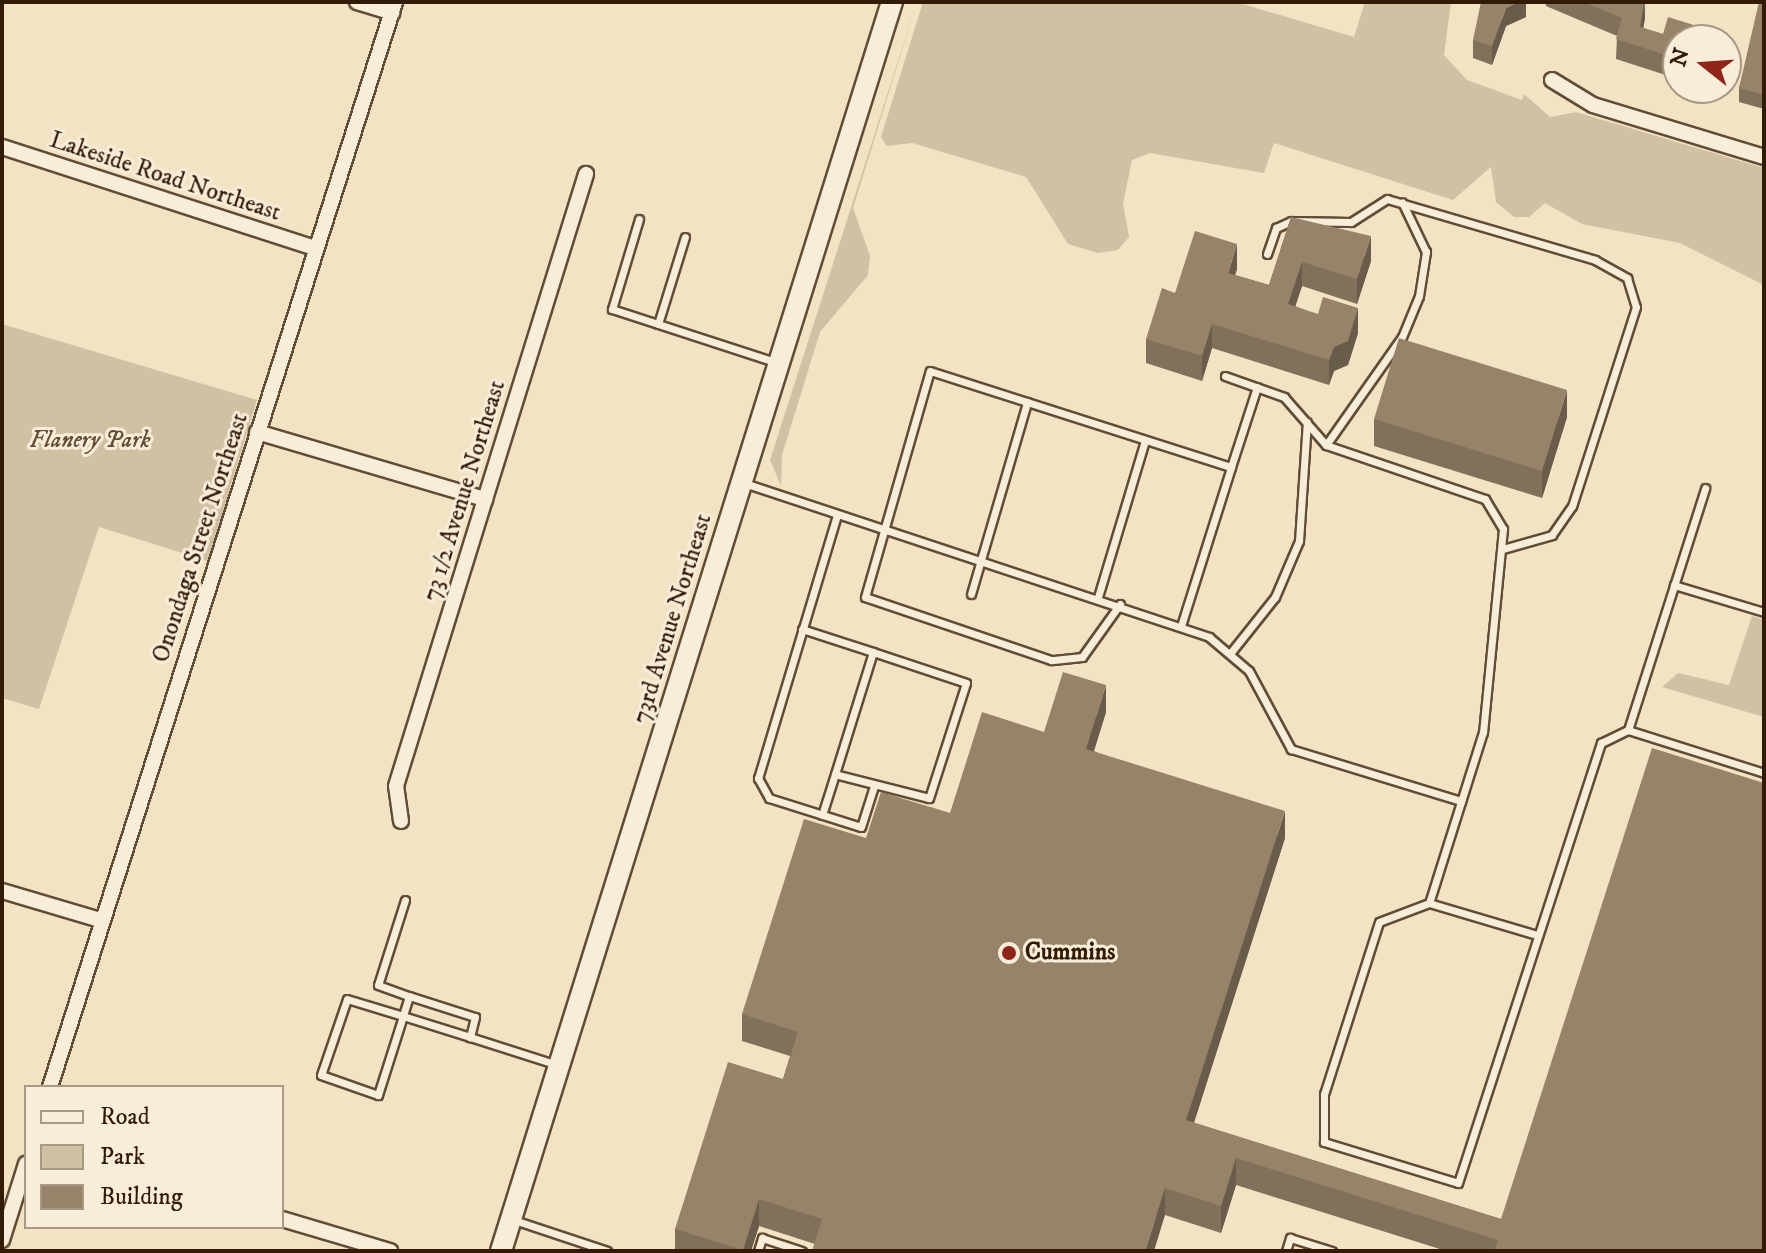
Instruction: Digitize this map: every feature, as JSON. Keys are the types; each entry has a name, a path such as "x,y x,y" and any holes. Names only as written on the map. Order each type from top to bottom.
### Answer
{"street":[{"path":"357,2 394,7"},
{"name":"73rd Avenue Northeast","path":"501,1251 892,2"},
{"name":"Onondaga Street Northeast","path":"51,1085 394,7"},
{"path":"1552,80 1593,105 1764,157"},
{"name":"Lakeside Road Northeast","path":"2,147 315,248"},
{"name":"73 1/2 Avenue Northeast","path":"401,821 396,786 586,174"},
{"path":"257,432 485,499"},
{"path":"2,891 103,921"},
{"path":"2,1240 24,1170"},
{"path":"284,1220 390,1251"}],"lane":[{"path":"1267,254 1276,228 1291,221 1351,222 1387,199 1617,268 1634,291 1636,307 1572,506 1552,535 1503,549"},
{"path":"1326,445 1402,337 1419,296 1426,252 1402,202"},
{"path":"639,219 612,309 781,364"},
{"path":"658,324 685,237"},
{"path":"1120,604 1082,657 1051,660 869,602 865,590 930,371 1231,467"},
{"path":"1225,376 1284,397 1326,445 1485,499 1503,529 1492,679 1461,801 1429,903"},
{"path":"1181,626 1257,387"},
{"path":"971,594 1027,402"},
{"path":"1232,651 1275,597 1299,541 1307,421"},
{"path":"1098,597 1145,440"},
{"path":"743,483 1181,626 1232,651 1291,749 1461,801"},
{"path":"1628,730 1705,488"},
{"path":"837,515 758,778 769,798 861,827 874,786"},
{"path":"1674,585 1764,612"},
{"path":"802,629 966,683 933,794 918,799 835,774"},
{"path":"822,815 873,652"},
{"path":"1537,935 1429,903 1379,922 1324,1094 1324,1142 1458,1183 1537,935 1590,759 1613,733 1628,730 1764,773"},
{"path":"405,900 378,985 475,1017 470,1037"},
{"path":"409,996 403,1016 378,1095 321,1075 347,999 403,1016 470,1037 560,1066"},
{"path":"512,1219 607,1251"},
{"path":"758,1251 762,1238 802,1251"},
{"path":"1286,1251 1290,1238 1332,1251"}],"green space":[{"path":"917,2 853,208 870,256 868,275 820,332 782,455 781,486 770,460"},
{"path":"923,2 1236,2 1354,37 1365,2 1451,2 1444,55 1467,80 1522,100 1524,94 1550,117 1576,112 1764,168 1764,285 1680,243 1582,224 1545,203 1529,217 1514,217 1496,202 1491,167 1453,200 1274,143 1264,173 1150,153 1132,160 1123,204 1129,237 1118,250 1098,253 1068,244 1026,177 912,143 887,146 881,137"},
{"name":"Flanery Park","path":"2,324 257,400 208,561 99,527 39,709 2,698"},
{"path":"1752,616 1764,620 1764,717 1662,687 1678,673 1729,685"}],"building":[{"path":"1481,2 1518,2 1506,8 1492,46 1473,40"},
{"path":"1584,2 1644,2 1640,27 1662,34 1662,54 1616,39 1622,18"},
{"path":"1759,2 1764,2 1764,95 1742,89 1742,75"},
{"path":"1668,17 1691,24 1666,24"},
{"path":"1291,217 1371,236 1357,279 1302,262 1288,304 1318,314 1323,297 1358,308 1348,341 1334,347 1329,360 1212,324 1202,356 1146,339 1162,288 1175,293 1195,231 1237,244 1228,273 1269,285"},
{"path":"1399,338 1567,390 1542,471 1374,419"},
{"name":"Cummins","path":"1063,672 1106,685 1086,749 1285,811 1186,1120 1501,1219 1652,748 1764,783 1764,1251 1494,1251 1498,1240 1236,1158 1221,1206 1165,1188 1145,1251 812,1251 822,1219 759,1199 743,1250 675,1229 728,1062 783,1079 798,1032 742,1014 804,819 866,838 881,792 950,813 982,712 1044,732"}],"place":[{"name":"Cummins","path":"1009,953"}]}
